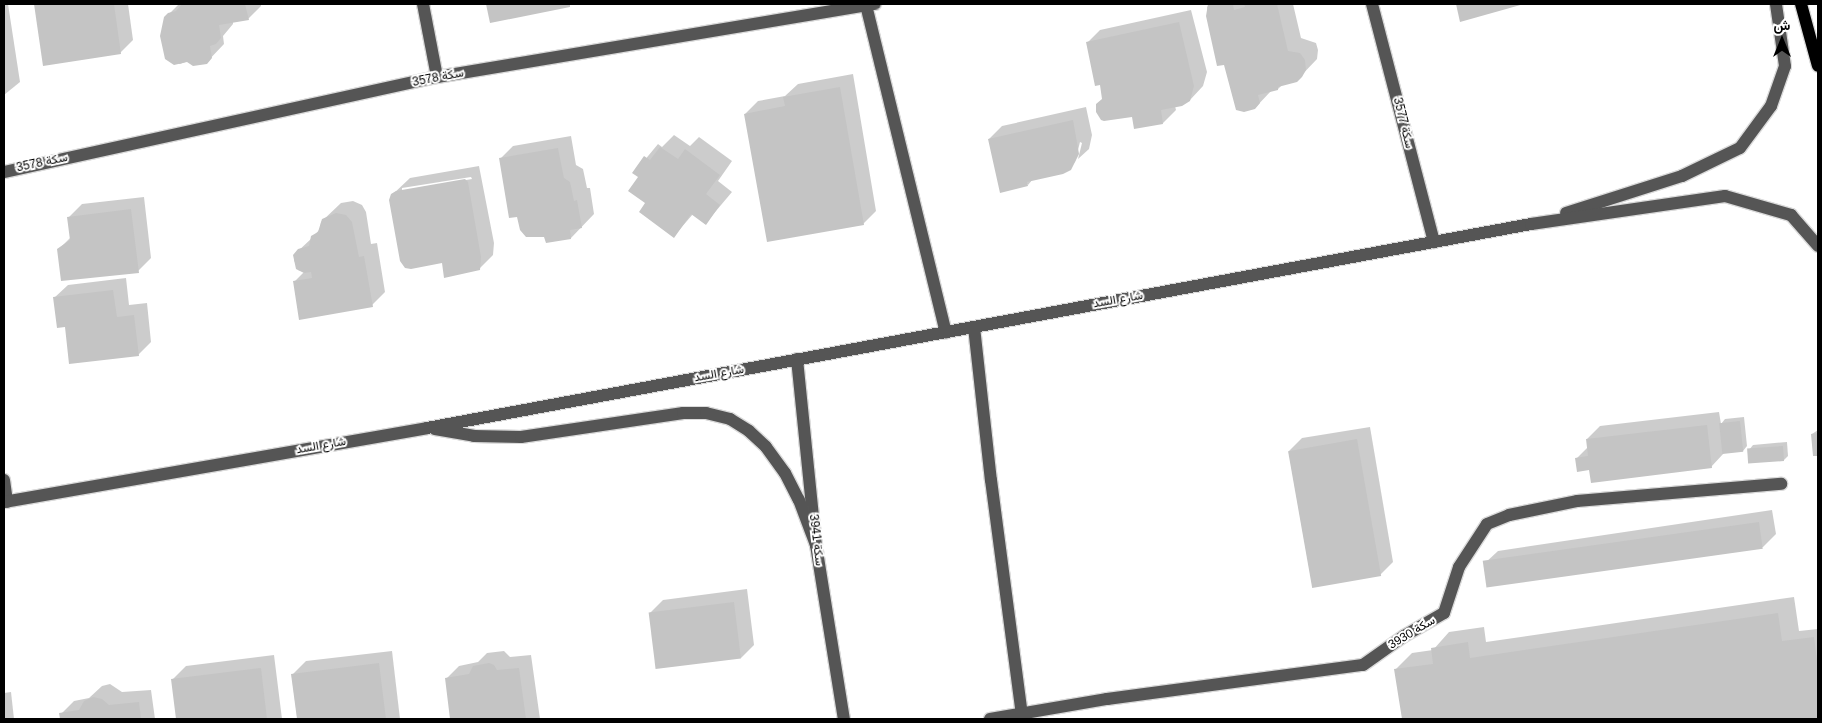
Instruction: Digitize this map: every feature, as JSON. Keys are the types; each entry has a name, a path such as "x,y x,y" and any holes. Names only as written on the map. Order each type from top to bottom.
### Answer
{"main road":[{"path":"1801,4 1818,66"}],"street":[{"path":"423,4 438,78"},
{"name":"سكة 3577","path":"1372,4 1434,242"},
{"path":"1531,224 1682,176 1740,148 1771,106 1785,66 1776,4"},
{"path":"871,5 946,332"},
{"name":"سكة 3578","path":"4,172 438,78 871,5"},
{"path":"1531,224 1725,196 1791,215 1818,246"},
{"name":"شارع السد","path":"5,502 428,428 1531,224"},
{"path":"974,327 991,480 1022,714"},
{"name":"سكة 3941","path":"797,359 816,544 844,719"},
{"path":"428,428 474,436 521,437 683,413 706,413 730,419 749,431 766,447 785,473 799,500 816,544"},
{"path":"4,480 5,502"},
{"name":"سكة 3930","path":"990,719 1107,698 1363,664 1444,612 1458,567 1486,524 1509,515 1577,501 1781,484"}],"building":[{"path":"34,4 114,4 121,54 43,66"},
{"path":"182,4 245,4 249,20 219,25 221,38 216,44 210,46 212,58 207,64 193,66 187,62 174,65 165,59 160,36 164,17 168,13 176,11"},
{"path":"486,4 570,4 570,7 490,23"},
{"path":"1208,4 1233,4 1234,10 1245,7 1244,4 1277,4 1288,51 1300,53 1305,60 1306,70 1302,77 1297,82 1278,87 1278,90 1258,95 1260,103 1255,109 1244,112 1236,110 1224,65 1217,66 1206,16"},
{"path":"1456,4 1524,4 1460,22"},
{"path":"1179,22 1194,86 1190,101 1182,106 1161,110 1163,124 1134,129 1132,117 1101,120 1096,112 1096,104 1102,99 1100,85 1095,86 1086,42"},
{"path":"840,87 864,225 767,242 744,114 785,106 783,97"},
{"path":"1073,120 1079,154 1071,170 1063,174 1027,182 1028,186 1000,193 988,139"},
{"path":"660,147 678,159 685,149 720,175 706,194 720,205 706,225 691,214 674,238 639,212 645,203 628,191 638,177 632,173 644,156 650,160"},
{"path":"558,148 564,178 570,182 574,201 577,200 582,228 570,230 571,239 546,243 544,237 526,237 520,230 517,217 509,218 499,158"},
{"path":"465,179 468,182 481,257 480,270 444,278 442,263 411,269 405,268 400,261 389,200 391,194 396,191"},
{"path":"131,209 139,273 61,281 57,249 70,240 67,217"},
{"path":"336,213 346,215 352,222 359,257 364,256 373,307 299,320 293,281 312,278 311,272 304,273 296,269 293,255 298,249 309,246 311,236 318,232 322,219"},
{"path":"113,290 117,317 134,315 139,356 69,364 65,327 57,328 53,297"},
{"path":"1740,421 1743,452 1722,454 1719,423"},
{"path":"1707,425 1712,468 1591,483 1589,470 1577,472 1575,458 1588,456 1586,439"},
{"path":"1818,433 1818,456 1813,456 1811,434"},
{"path":"1357,439 1381,576 1312,588 1288,451"},
{"path":"1783,446 1784,461 1748,463 1747,449"},
{"path":"1759,522 1763,549 1486,588 1483,561"},
{"path":"734,602 741,659 656,669 649,612"},
{"path":"1778,613 1782,641 1814,637 1818,667 1818,719 1402,719 1394,669 1433,664 1431,648 1468,642 1470,658"},
{"path":"379,663 386,719 297,719 291,674"},
{"path":"489,663 494,665 497,670 519,668 526,719 450,719 445,678 469,674 473,666"},
{"path":"261,668 267,719 176,719 171,679"},
{"path":"93,697 102,699 109,705 139,702 141,719 60,719 59,713 79,710 84,701"}]}
